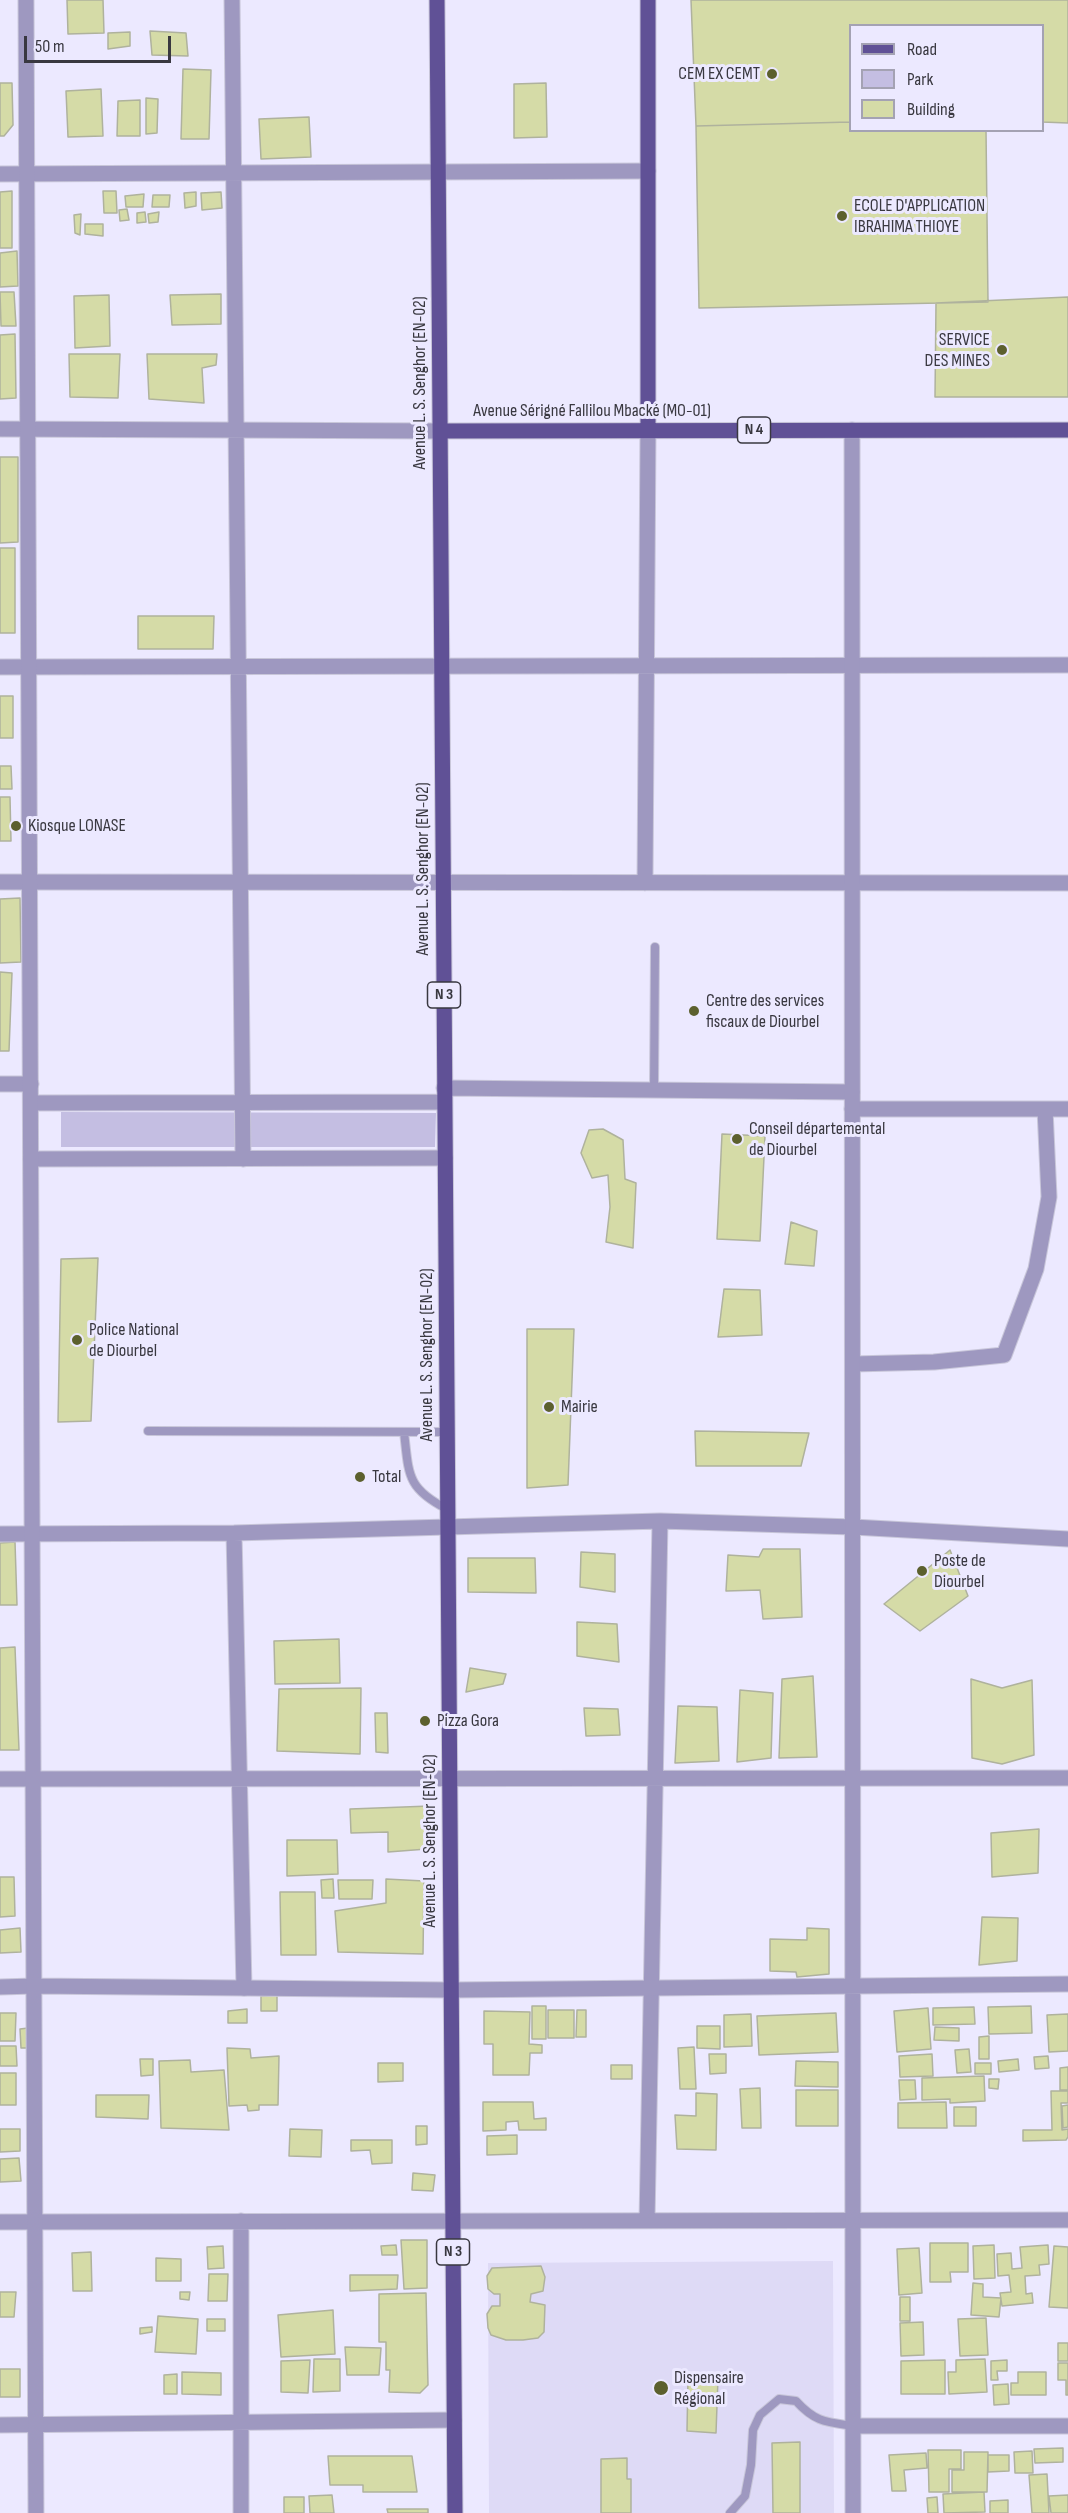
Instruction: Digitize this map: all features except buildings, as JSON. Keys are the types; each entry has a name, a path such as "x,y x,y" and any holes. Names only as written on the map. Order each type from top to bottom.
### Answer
{"main road":[{"name":"Avenue L. S. Senghor (EN-02)","path":"437,0 451,1990"},
{"path":"648,0 648,430"},
{"name":"Avenue Sérigné Fallilou Mbacké (MO-01)","path":"440,431 1068,430"},
{"name":"N 3","path":"451,1990 454,2513"}],"street":[{"path":"26,0 36,2513"},
{"path":"232,0 243,1159"},
{"path":"0,174 648,171"},
{"path":"0,429 440,431"},
{"path":"645,883 648,430"},
{"path":"852,430 853,2513"},
{"path":"0,667 1068,665"},
{"path":"0,882 1068,883"},
{"path":"0,1084 31,1084"},
{"path":"31,1103 242,1101 654,1091 852,1092"},
{"path":"852,1364 934,1362 1004,1355 1036,1269 1047,1208 1045,1108"},
{"path":"852,1109 1068,1108"},
{"path":"31,1159 445,1158"},
{"path":"0,1534 234,1533 660,1521 853,1527 1068,1539"},
{"path":"647,2221 660,1521"},
{"path":"234,1533 244,1988"},
{"path":"0,1779 1068,1778"},
{"path":"0,1987 451,1990 1068,1984"},
{"path":"0,2222 1068,2220"},
{"path":"241,2221 241,2513"},
{"path":"0,2425 454,2420"},
{"path":"853,2426 1068,2426"}],"lane":[{"path":"654,1091 655,946"},
{"path":"148,1431 447,1432"},
{"path":"404,1432 409,1474 417,1488 429,1499 447,1509"},
{"path":"730,2513 745,2496 751,2465 753,2430 760,2415 780,2399 796,2401 808,2415 821,2422 853,2426"}],"shaded area":[{"name":"Dispensaire Régional","path":"833,2261 834,2513 489,2513 488,2263"}],"green space":[{"path":"61,1112 436,1113 435,1147 61,1147"}],"place":[{"name":"CEM EX CEMT","path":"772,74"},
{"name":"ECOLE D'APPLICATION IBRAHIMA THIOYE","path":"842,216"},
{"name":"SERVICE DES MINES","path":"1002,350"},
{"name":"Kiosque LONASE","path":"16,826"},
{"name":"Centre des services fiscaux de Diourbel","path":"694,1011"},
{"name":"Conseil départemental de Diourbel","path":"737,1139"},
{"name":"Police National de Diourbel","path":"77,1340"},
{"name":"Mairie","path":"549,1407"},
{"name":"Total","path":"360,1477"},
{"name":"Poste de Diourbel","path":"922,1571"},
{"name":"Pizza Gora","path":"425,1721"},
{"name":"Dispensaire Régional","path":"661,2388"}]}
